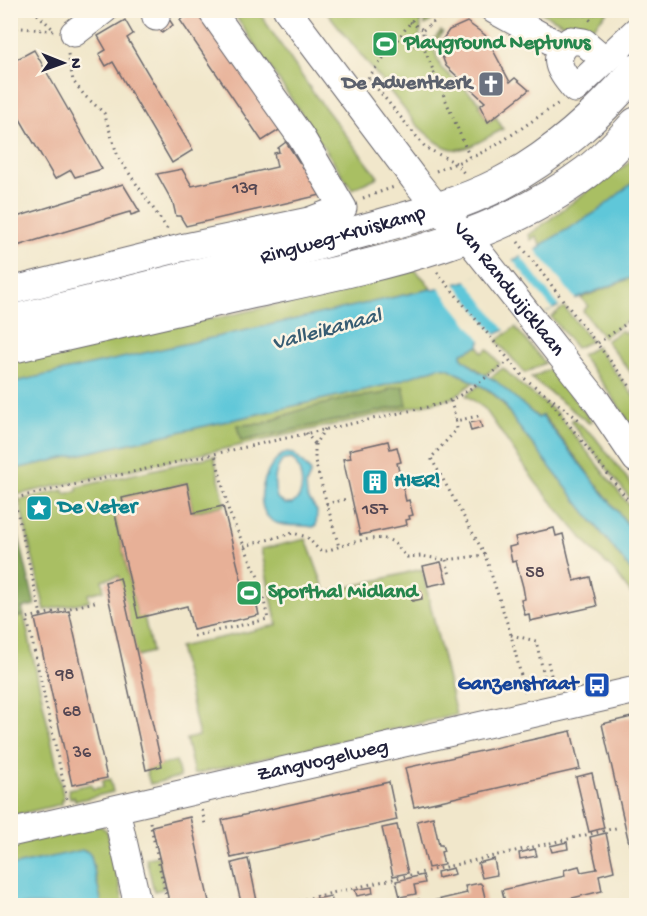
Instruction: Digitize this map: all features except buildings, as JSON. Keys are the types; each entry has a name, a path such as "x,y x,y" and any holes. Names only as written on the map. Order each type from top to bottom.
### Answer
{"main road":[{"name":"Ringweg-Kruiskamp","path":"10,322 204,274 438,209 500,184 561,145 610,100 636,71"},
{"name":"Ringweg-Kruiskamp","path":"10,346 289,284 382,261 466,236 532,207 589,171 636,126"}],"street":[{"path":"211,10 301,137 343,207"},
{"name":"Van Randwijcklaan","path":"287,10 414,179 438,209 466,236 596,400 636,459"},
{"path":"494,10 562,47"},
{"path":"71,42 85,23 107,15"},
{"path":"605,60 584,42 570,40 562,47 558,59 560,70 575,89 636,31"},
{"name":"Ringweg-Kruiskamp","path":"10,291 181,248 309,221 343,207"},
{"name":"Zangvogelweg","path":"10,833 636,690"},
{"path":"116,810 138,906"}],"path":[{"path":"10,27 56,32 33,10"},
{"path":"368,78 420,10"},
{"path":"423,30 450,10"},
{"path":"410,22 423,30"},
{"path":"423,30 423,46 470,158"},
{"path":"71,42 73,81 85,96 104,113 118,157 181,248"},
{"path":"361,69 426,148 456,163"},
{"path":"343,207 470,158 526,127 575,89"},
{"path":"525,252 636,394"},
{"path":"447,284 524,378 545,394 636,510"},
{"path":"598,343 636,317"},
{"path":"41,615 12,499 451,401 509,361"},
{"path":"451,401 457,429 431,458 485,555 511,635 525,692"},
{"path":"456,421 482,416"},
{"path":"325,429 315,444 315,461 339,547"},
{"path":"306,433 315,444"},
{"path":"194,636 268,620 259,579 229,512 215,453"},
{"path":"327,504 347,499"},
{"path":"244,546 292,533 307,537 320,551 377,537 389,539 407,557 422,556 446,560 485,555"},
{"path":"446,560 450,575"},
{"path":"72,820 27,618 99,601"},
{"path":"511,635 536,641 548,694"},
{"path":"548,662 555,693"},
{"path":"145,803 168,906"},
{"path":"275,906 616,828"}],"green space":[{"path":"423,10 446,11 425,25"},
{"path":"609,10 586,35 538,11"},
{"path":"232,11 258,11 312,91 378,177 352,189"},
{"path":"326,11 420,11 421,30 415,51 441,31 443,32 433,46 441,68 481,103 479,105 488,122 496,117 503,129 467,148 449,148 440,144 416,124"},
{"path":"636,135 636,180 598,211 549,241 541,245 536,236 531,240 529,235 631,160 624,151"},
{"path":"415,270 431,289 11,383 10,356 129,329 218,318 320,295"},
{"path":"636,276 636,315 603,337 583,311 588,306 581,298"},
{"path":"564,307 591,341 576,348 551,317"},
{"path":"636,320 636,379 606,341 622,330 624,334 631,329 629,326"},
{"path":"515,327 545,363 525,373 497,341"},
{"path":"479,346 482,353 488,349 500,364 485,375 462,358 462,353"},
{"path":"596,347 636,399 636,432 581,355"},
{"path":"439,367 448,368 474,382 454,397 445,400 11,496 10,470 386,385","holes":["389,389 407,405 241,441 237,425 263,424 281,416 349,398 382,394"]},
{"path":"503,368 557,413 636,514 636,535 543,415 539,418 490,378"},
{"path":"550,369 592,421 589,423 531,378"},
{"path":"480,385 504,405 636,577 636,600 614,571 593,551 536,483 485,409 466,395"},
{"path":"403,386 407,405 241,441 237,425 263,424 300,410 349,398 382,394 392,388"},
{"path":"573,419 594,436 636,490 636,506 571,422"},
{"path":"214,456 225,505 193,512 187,483 122,498 125,512 115,515 138,617 144,616 152,652 137,656 119,576 102,580 104,590 88,594 89,601 45,610 19,500 64,490 65,494 77,491 77,487"},
{"path":"11,504 35,605 22,608 24,615 17,617 11,587"},
{"path":"306,539 326,593 422,569 456,715 194,774 186,739 199,736 179,647 277,625 261,549"},
{"path":"24,615 64,799 61,800 62,804 11,816 10,619"},
{"path":"176,761 180,777 150,784 146,770"},
{"path":"110,779 113,792 75,801 74,797 70,798 68,789 91,784 93,789 103,787 102,781"},
{"path":"99,825 107,831 124,905 102,905 91,856 85,850 11,866 10,845"},
{"path":"158,856 164,889 154,891 146,858"}],"water":[{"name":"Valleikanaal","path":"636,180 636,276 575,299 480,341 479,346 462,353 462,358 478,371 496,381 538,418 542,416 636,535 636,577 515,422 505,405 491,391 448,368 439,367 386,385 11,470 10,383 466,281 540,248 541,245 598,211"},
{"path":"285,453 294,454 311,472 306,485 307,497 317,511 316,526 276,523 265,513 262,504 263,484 278,458","holes":["292,459 301,476 302,487 298,499 292,504 285,504 277,498 276,473 283,460"]},
{"path":"83,850 91,856 102,905 11,905 11,866"}],"pier":[{"path":"534,248 577,301 561,309 519,254"},
{"path":"511,258 554,311 551,310 514,327 507,333 465,278 473,277"},
{"path":"454,282 497,337 483,343 438,287"}],"place":[{"name":"Playground Neptunus","path":"385,44"},
{"name":"De Adventkerk","path":"491,84"},
{"name":"HIER!","path":"375,482"},
{"name":"De Veter","path":"39,508"},
{"name":"Sporthal Midland","path":"249,593"},
{"name":"Ganzenstraat","path":"597,685"}]}
